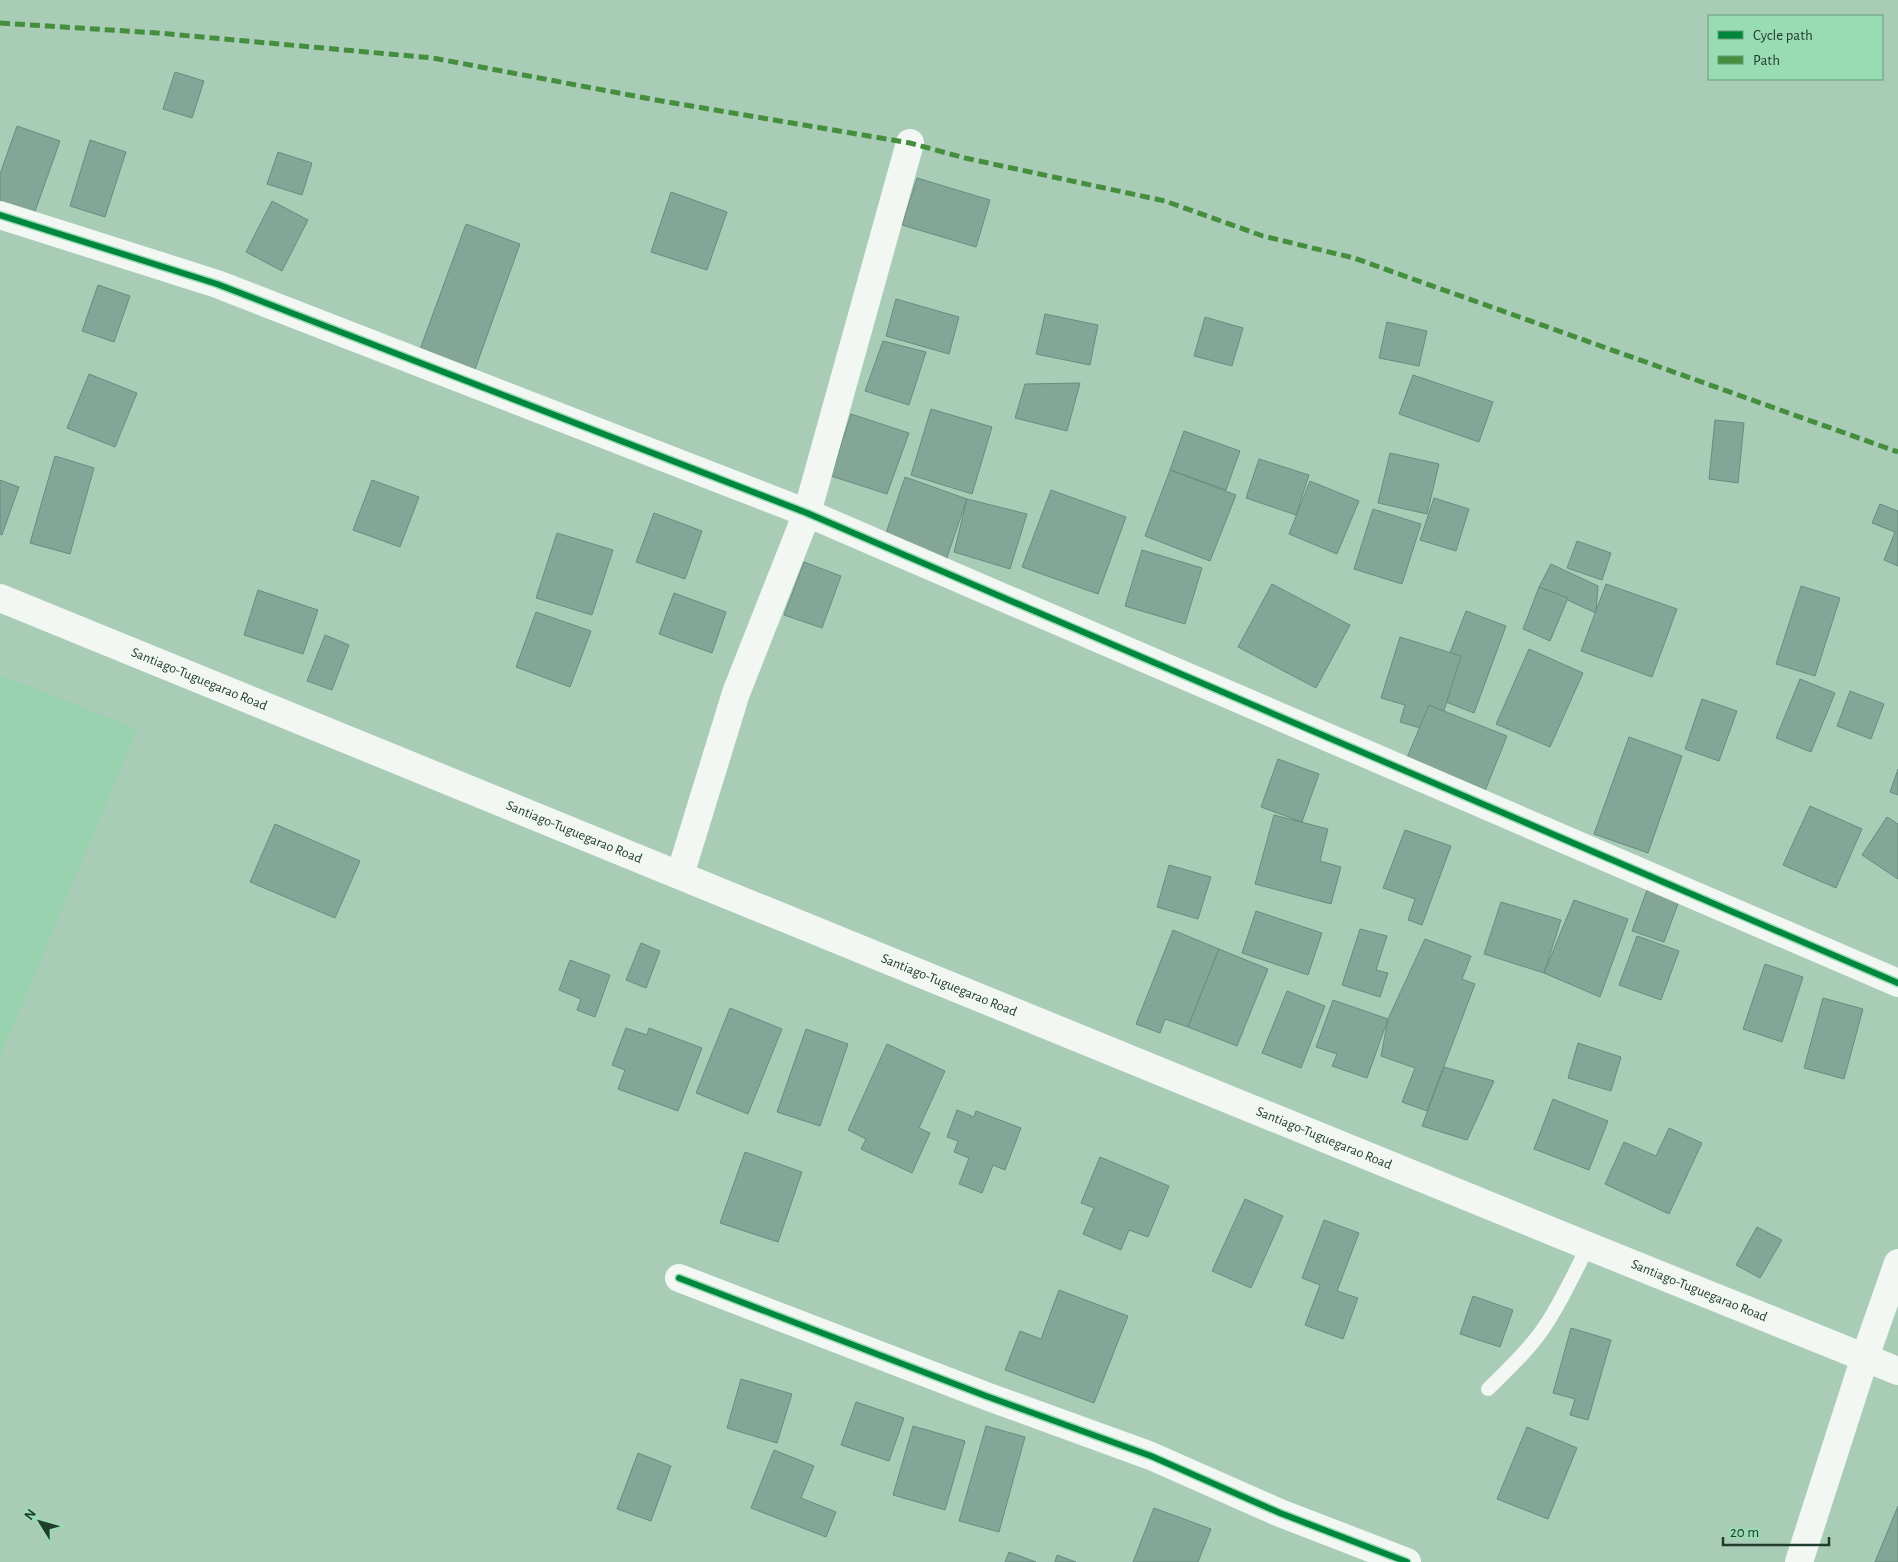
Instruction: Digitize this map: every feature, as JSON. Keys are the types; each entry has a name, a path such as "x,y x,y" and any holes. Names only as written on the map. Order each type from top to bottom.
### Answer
{"main road":[{"path":"680,875 736,693 807,513 910,143"},
{"path":"0,215 217,284 807,513 1898,983"},
{"name":"Santiago-Tuguegarao Road","path":"0,598 1588,1246 1898,1370"},
{"path":"1799,1562 1864,1357 1898,1263"},
{"path":"679,1278 986,1396 1151,1456 1280,1513 1407,1562"}],"lane":[{"path":"1488,1389 1523,1354 1543,1329 1568,1287 1588,1246"}],"shaded area":[{"path":"0,675 137,729 0,1057"}],"building":[{"path":"175,72 204,81 192,118 163,109"},
{"path":"17,126 60,141 33,217 0,205 0,174"},
{"path":"90,140 126,152 105,217 70,206"},
{"path":"278,152 312,163 302,195 267,184"},
{"path":"917,178 990,200 976,247 902,225"},
{"path":"671,192 727,212 707,270 651,252"},
{"path":"272,201 308,220 282,271 246,252"},
{"path":"466,224 520,244 474,372 419,352"},
{"path":"98,285 130,296 114,342 82,331"},
{"path":"896,299 959,317 949,354 886,336"},
{"path":"1045,314 1098,325 1090,365 1036,354"},
{"path":"1205,317 1243,328 1232,366 1194,356"},
{"path":"1387,322 1427,331 1419,366 1379,358"},
{"path":"883,341 926,352 909,405 865,391"},
{"path":"89,374 137,393 115,447 67,428"},
{"path":"1413,375 1493,402 1479,442 1399,414"},
{"path":"1080,383 1067,431 1015,418 1025,384"},
{"path":"931,409 992,427 972,494 911,475"},
{"path":"851,414 909,433 887,494 831,476"},
{"path":"1715,420 1744,423 1738,483 1709,479"},
{"path":"1184,431 1240,451 1226,490 1170,470"},
{"path":"1390,453 1439,464 1427,514 1378,503"},
{"path":"55,456 94,468 70,554 30,543"},
{"path":"1259,459 1309,475 1296,515 1246,498"},
{"path":"1170,470 1236,495 1210,561 1145,536"},
{"path":"905,477 967,499 945,563 883,542"},
{"path":"0,480 19,487 2,535 0,534"},
{"path":"372,480 419,497 400,547 353,530"},
{"path":"1310,481 1359,501 1337,554 1289,534"},
{"path":"1051,490 1126,517 1098,594 1022,567"},
{"path":"1434,498 1469,509 1456,551 1420,540"},
{"path":"967,499 1027,514 1010,569 954,552"},
{"path":"1880,504 1898,511 1898,566 1884,560 1895,532 1872,523"},
{"path":"1373,509 1421,524 1402,584 1354,569"},
{"path":"654,513 702,531 685,579 636,562"},
{"path":"557,533 613,550 592,615 536,598"},
{"path":"1577,541 1611,553 1602,580 1567,568"},
{"path":"1142,550 1202,568 1185,624 1125,606"},
{"path":"804,562 841,576 822,628 784,615"},
{"path":"1551,564 1598,586 1596,613 1539,587"},
{"path":"1272,584 1350,625 1316,688 1238,647"},
{"path":"1606,584 1677,609 1652,677 1581,651"},
{"path":"1801,586 1840,598 1815,676 1776,664"},
{"path":"1539,587 1568,598 1550,641 1523,629"},
{"path":"258,590 318,610 303,654 244,635"},
{"path":"674,593 726,612 712,653 659,634"},
{"path":"1466,611 1506,626 1474,713 1433,697"},
{"path":"536,612 591,631 570,687 516,667"},
{"path":"325,635 349,645 332,690 307,681"},
{"path":"1400,637 1461,656 1437,733 1400,722 1405,705 1381,698"},
{"path":"1529,649 1583,673 1550,747 1496,724"},
{"path":"1800,679 1835,693 1811,752 1776,738"},
{"path":"1850,691 1884,704 1871,739 1837,726"},
{"path":"1702,699 1737,711 1719,761 1685,749"},
{"path":"1429,705 1507,736 1485,791 1406,760"},
{"path":"1629,737 1682,756 1648,853 1594,834"},
{"path":"1278,759 1319,774 1302,822 1261,807"},
{"path":"1898,769 1898,795 1890,792"},
{"path":"1810,806 1862,829 1836,888 1783,865"},
{"path":"1274,815 1328,829 1320,861 1341,867 1331,904 1255,884"},
{"path":"1887,817 1898,824 1898,879 1862,855"},
{"path":"275,824 360,861 335,918 250,882"},
{"path":"1405,830 1451,846 1422,925 1408,920 1415,899 1383,888"},
{"path":"1169,865 1211,877 1198,919 1157,907"},
{"path":"1647,890 1679,901 1664,942 1632,931"},
{"path":"1574,900 1628,919 1600,997 1544,973"},
{"path":"1501,902 1561,920 1544,973 1484,954"},
{"path":"1256,911 1322,933 1308,975 1242,953"},
{"path":"1360,929 1387,936 1376,970 1388,973 1380,997 1342,985"},
{"path":"1173,930 1219,949 1188,1027 1165,1019 1160,1033 1136,1024"},
{"path":"1637,936 1679,951 1661,1000 1619,985"},
{"path":"1425,939 1471,956 1462,979 1475,984 1427,1111 1402,1102 1415,1068 1381,1056 1388,1019"},
{"path":"641,943 660,951 646,988 626,980"},
{"path":"1219,949 1268,969 1237,1046 1188,1027"},
{"path":"570,960 610,975 595,1017 577,1010 581,999 559,990"},
{"path":"1765,964 1803,977 1782,1042 1743,1029"},
{"path":"1287,991 1325,1006 1301,1068 1262,1053"},
{"path":"1823,998 1863,1009 1844,1079 1804,1068"},
{"path":"1333,1000 1388,1019 1367,1078 1332,1066 1337,1054 1316,1047"},
{"path":"730,1008 782,1029 748,1114 696,1093"},
{"path":"626,1028 647,1035 649,1028 702,1048 678,1111 618,1089 625,1070 612,1065"},
{"path":"806,1029 848,1044 820,1126 777,1112"},
{"path":"1578,1043 1621,1057 1611,1091 1568,1078"},
{"path":"887,1044 945,1071 919,1128 930,1133 912,1173 861,1149 866,1139 848,1130"},
{"path":"1444,1067 1494,1081 1467,1140 1422,1126"},
{"path":"1553,1099 1608,1121 1589,1170 1534,1149"},
{"path":"957,1110 974,1117 976,1111 1021,1128 1005,1170 993,1165 982,1193 959,1184 969,1158 954,1152 958,1141 947,1137"},
{"path":"1669,1128 1702,1143 1669,1214 1605,1184 1624,1142 1656,1156"},
{"path":"745,1152 802,1172 778,1242 720,1223"},
{"path":"1100,1157 1169,1186 1148,1237 1129,1230 1121,1250 1083,1234 1094,1208 1081,1203"},
{"path":"1245,1199 1283,1216 1251,1288 1212,1271"},
{"path":"1324,1220 1359,1233 1337,1291 1358,1298 1343,1339 1305,1325 1320,1285 1302,1278"},
{"path":"1757,1227 1782,1240 1760,1278 1736,1265"},
{"path":"1059,1290 1128,1316 1094,1403 1005,1370 1020,1331 1041,1339"},
{"path":"1473,1296 1513,1310 1500,1347 1460,1334"},
{"path":"1571,1328 1611,1340 1588,1420 1570,1415 1575,1399 1553,1393"},
{"path":"741,1379 792,1394 777,1443 727,1428"},
{"path":"856,1402 904,1418 889,1461 841,1445"},
{"path":"913,1426 965,1441 945,1510 893,1495"},
{"path":"986,1426 1025,1437 999,1532 959,1521"},
{"path":"1527,1427 1577,1448 1548,1519 1497,1499"},
{"path":"774,1450 814,1466 801,1498 836,1512 826,1537 751,1508"},
{"path":"638,1453 671,1466 651,1521 617,1509"},
{"path":"1898,1506 1898,1562 1875,1562"},
{"path":"1154,1508 1211,1529 1198,1562 1133,1562"},
{"path":"1009,1552 1036,1562 1005,1562"},
{"path":"1057,1555 1076,1562 1055,1562"}],"marked path":[{"path":"0,23 158,33 433,58 656,100 910,143 965,158 1165,201 1263,236 1354,258 1898,452"}],"cycle path":[{"path":"0,215 217,284 807,513 1898,983"},
{"path":"679,1278 986,1396 1151,1456 1280,1513 1407,1562"}]}
